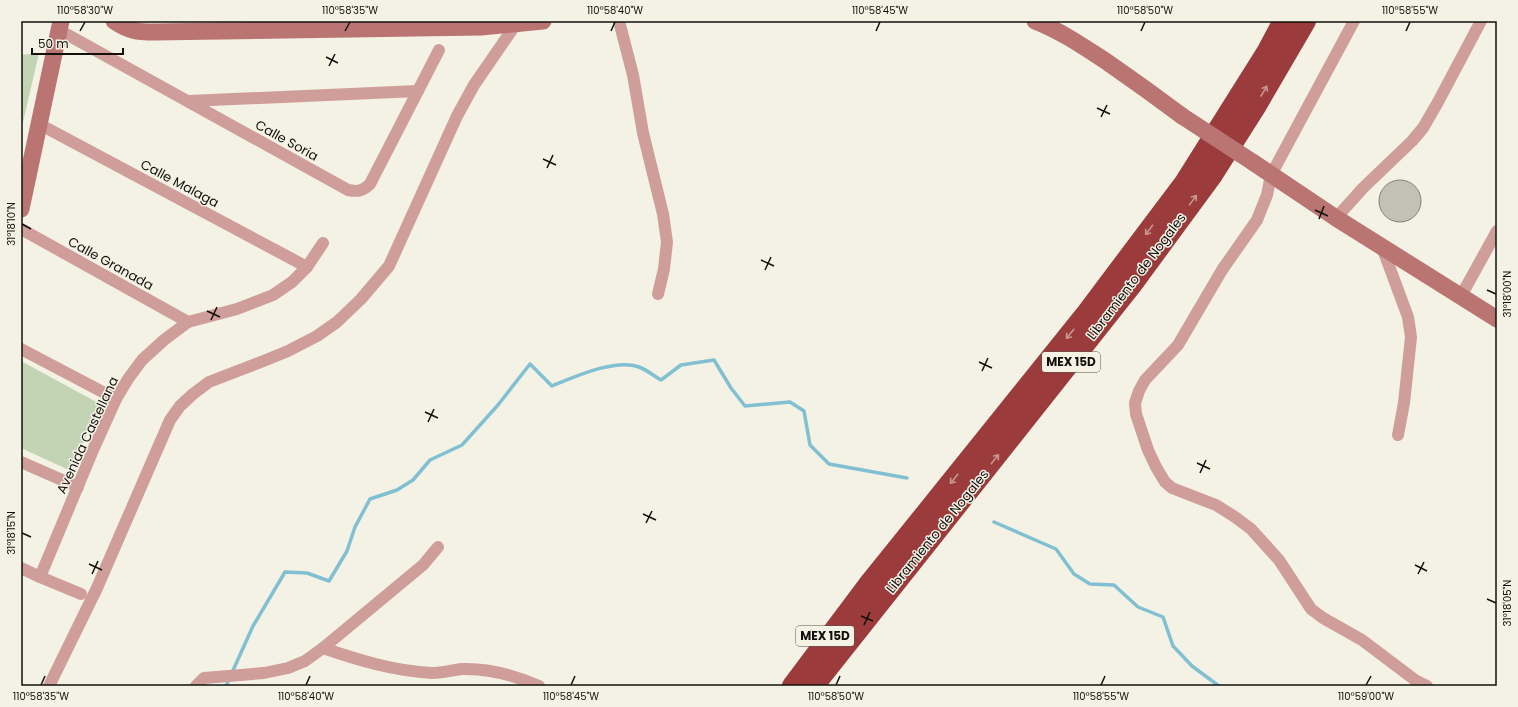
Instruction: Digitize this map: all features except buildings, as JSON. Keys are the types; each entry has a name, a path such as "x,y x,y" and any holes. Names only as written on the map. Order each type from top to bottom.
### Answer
{"highway":[{"name":"Libramiento de Nogales","path":"793,686 868,586 1085,316 1185,183 1268,51 1284,21"},
{"name":"Libramiento de Nogales","path":"813,686 1131,286 1211,176 1256,105 1305,21"},
{"name":"MEX 15D","path":"782,686 868,586"},
{"name":"MEX 15D","path":"788,686 868,586"}],"street":[{"path":"114,21 135,32 481,27 543,21"},
{"path":"619,21 633,75 643,133 663,214 667,242 664,269 658,294"},
{"path":"1035,21 1051,27 1088,50 1145,88 1182,116 1336,218 1497,319"},
{"path":"1354,21 1271,174 1267,195 1257,220 1222,270 1178,345 1145,380 1135,403 1136,414 1148,450 1165,482 1172,488 1216,505 1251,529 1279,560 1311,609 1323,618 1362,640 1415,680 1426,686"},
{"path":"1336,218 1363,188 1412,142 1423,128 1481,21"},
{"path":"49,686 97,588 170,420 180,406 209,382 288,351 317,336 337,322 362,299 388,266 457,116 474,85 516,24"},
{"path":"21,209 26,166 40,124 60,26"},
{"name":"Calle Soria","path":"60,26 188,102 348,190 357,192 364,190 370,184 440,50"},
{"path":"188,102 418,91"},
{"name":"Calle Malaga","path":"40,124 307,267"},
{"name":"Calle Granada","path":"21,229 188,322"},
{"path":"1461,296 1497,231"},
{"name":"Avenida Castellana","path":"40,577 116,399 142,360 164,340 188,322 236,309 273,295 292,282 307,267 323,243"},
{"path":"1382,247 1408,317 1411,337 1404,403 1398,435"},
{"path":"21,349 116,399"},
{"path":"21,462 78,488"},
{"path":"196,686 204,678 264,673 288,668 305,661 323,648 423,565 438,547"},
{"path":"21,568 81,594"},
{"path":"323,648 365,662 399,669 433,673 463,669 491,670 519,678 539,686"}],"green space":[{"path":"39,53 23,122 21,123 21,55"},
{"path":"21,361 100,404 71,471 21,448"}],"waterway":[{"path":"226,686 253,626 285,572 307,573 329,581 347,551 355,527 370,499 397,490 413,480 430,460 462,445 498,405 530,364 552,386 595,370 619,365 639,367 661,380 681,365 714,360 731,388 745,406 790,402 804,411 810,445 829,464 907,478"},
{"path":"994,522 1056,549 1074,574 1090,584 1114,585 1138,607 1163,617 1173,646 1192,666 1219,686"}]}
